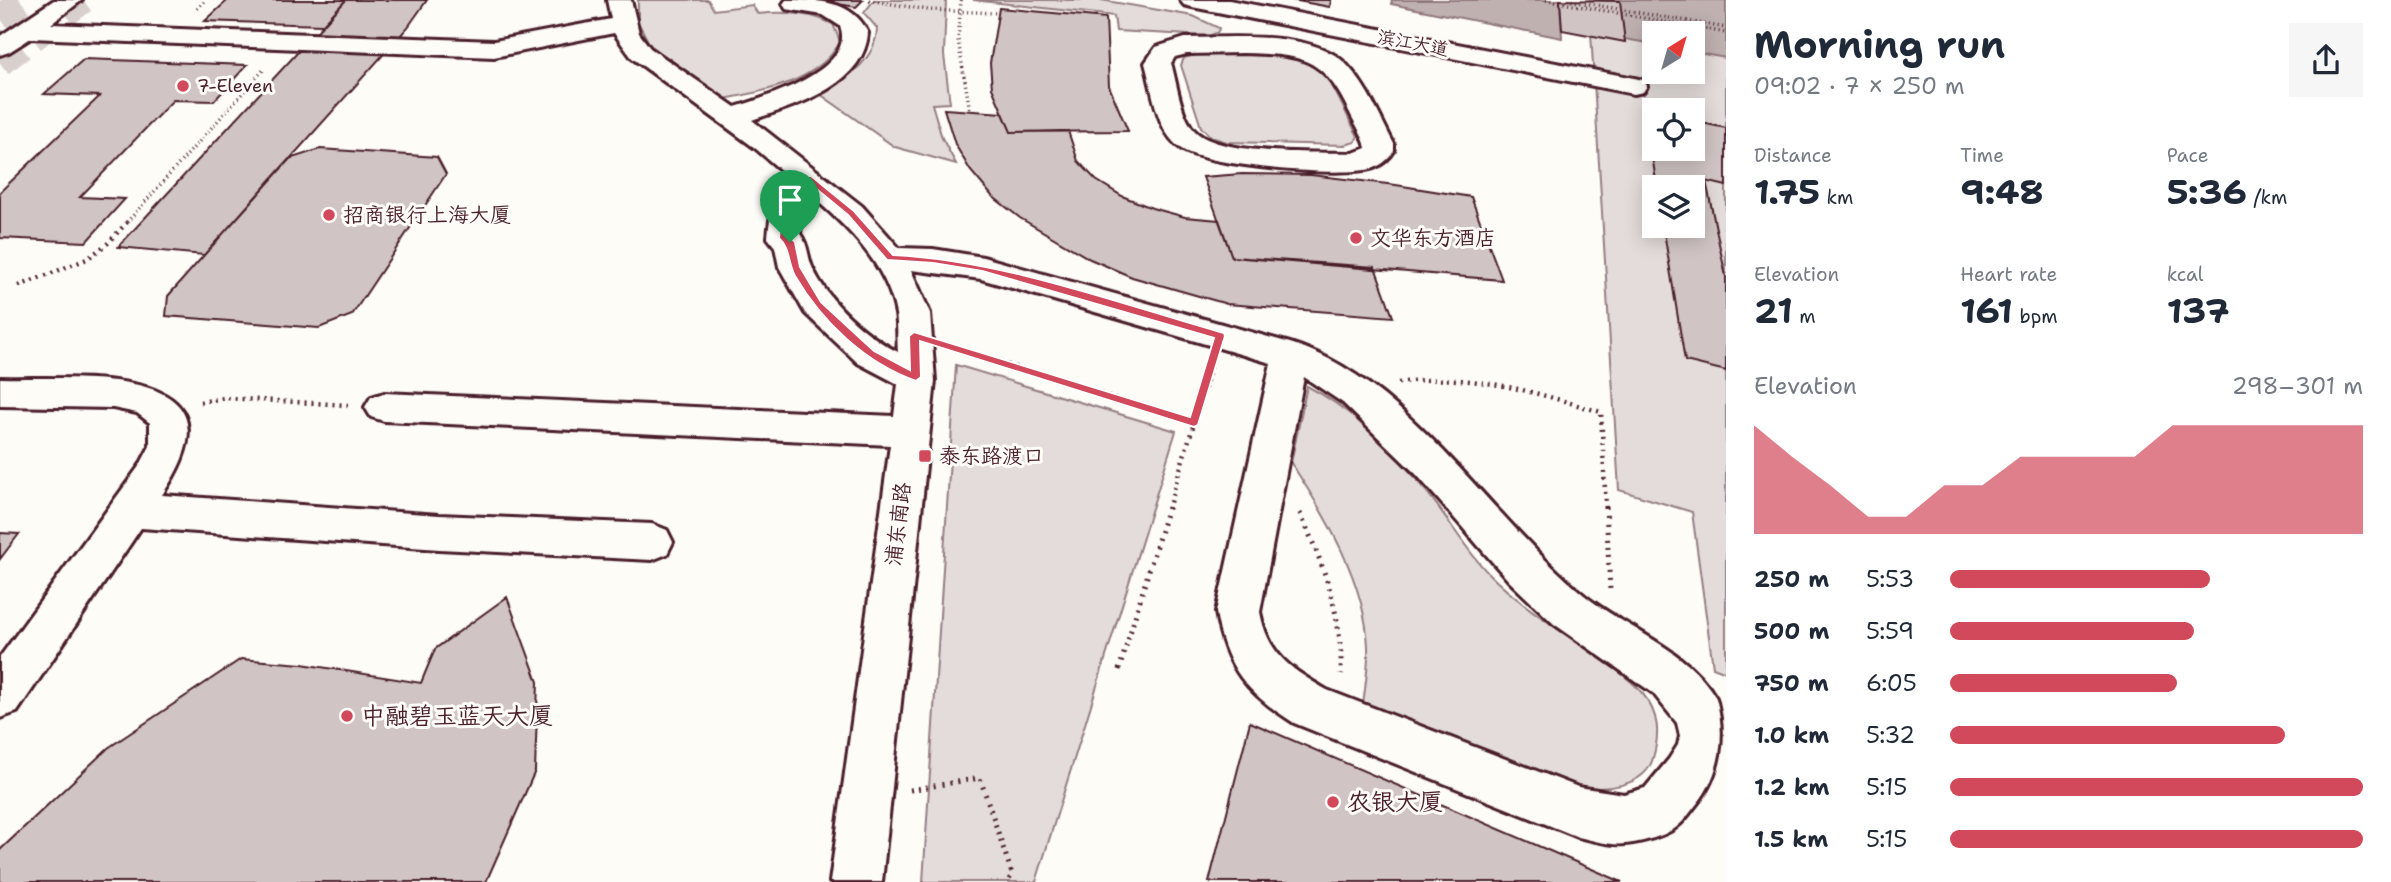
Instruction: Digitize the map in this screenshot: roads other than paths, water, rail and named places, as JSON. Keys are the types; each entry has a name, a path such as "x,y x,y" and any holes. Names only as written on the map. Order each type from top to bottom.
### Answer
{"street":[{"path":"0,47 70,0"},
{"name":"滨江大道","path":"1192,0 1238,4 1634,86"},
{"path":"731,118 818,84 836,70 852,49 857,35 852,23 841,14 795,4"},
{"path":"1238,4 1242,47"},
{"path":"25,30 494,49 622,12"},
{"name":"浦东南路","path":"622,12 627,34 641,53 731,118 851,213 890,258 913,313 916,377 911,431 856,882"},
{"path":"1185,46 1242,47 1307,51 1338,69 1375,134 1380,151 1367,161 1353,162 1225,155 1197,147 1182,133 1158,62 1160,56 1172,48 1185,46"},
{"path":"808,178 791,192 786,209 784,238 790,242 795,267 817,305 854,339 871,354 916,377"},
{"path":"890,258 933,260 983,268 1290,356 1326,373 1356,393 1431,464 1524,568 1570,610 1669,678 1699,713 1704,736 1701,753 1687,778 1660,809 1624,819 1578,813 1311,707 1278,687 1253,662 1241,637 1238,612 1290,356"},
{"path":"0,393 113,394 148,402 169,416 169,446 154,476 0,696"},
{"path":"384,407 911,431"},
{"path":"130,510 439,532 652,542"}],"tunnel":[{"path":"0,18 23,0"},
{"path":"0,63 83,0"}],"place":[{"name":"7-Eleven","path":"183,86"},
{"name":"招商银行上海大厦","path":"329,215"},
{"name":"文华东方酒店","path":"1356,238"},
{"name":"泰东路渡口","path":"925,456"},
{"name":"中融碧玉蓝天大厦","path":"347,716"},
{"name":"农银大厦","path":"1333,802"}]}
